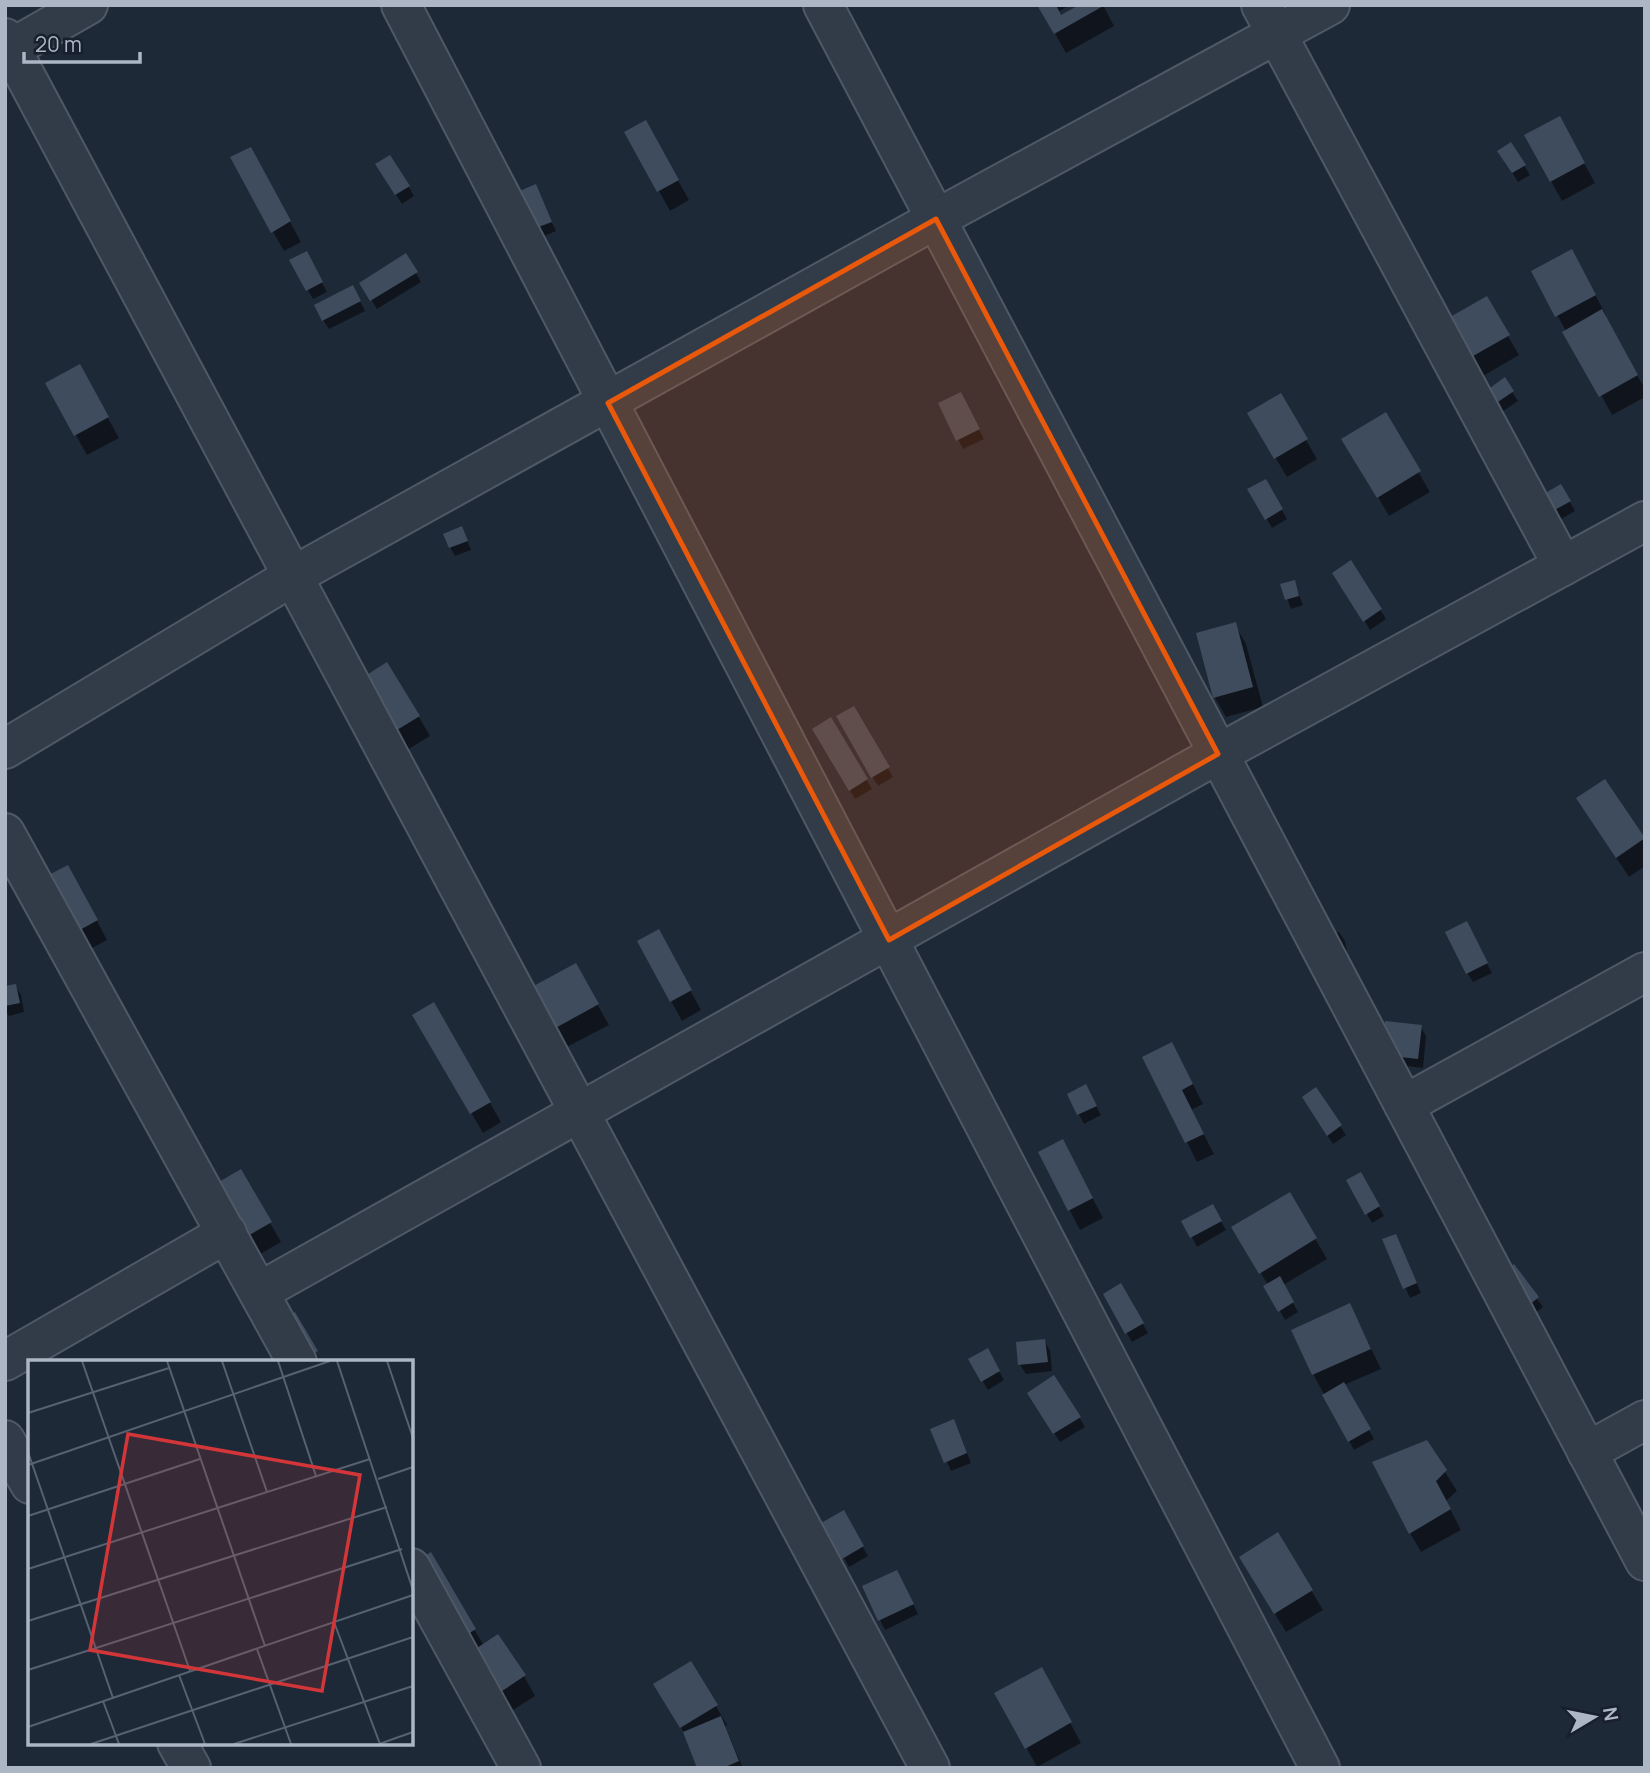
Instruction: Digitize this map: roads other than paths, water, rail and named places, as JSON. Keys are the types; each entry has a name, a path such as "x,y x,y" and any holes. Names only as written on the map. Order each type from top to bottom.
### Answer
{"street":[{"path":"88,5 7,46 930,1768"},
{"path":"401,5 1320,1768"},
{"path":"823,5 1645,1561"},
{"path":"5,749 293,576 936,219 1269,20 1330,5"},
{"path":"1269,20 1563,566"},
{"path":"259,1292 1218,754 1645,521"},
{"path":"5,833 297,1360"},
{"path":"1404,1105 1645,972"},
{"path":"5,1362 227,1233"},
{"path":"1587,1452 1645,1420"},
{"path":"5,1440 28,1480"},
{"path":"413,1572 522,1768"},
{"path":"178,1745 191,1768"}]}
